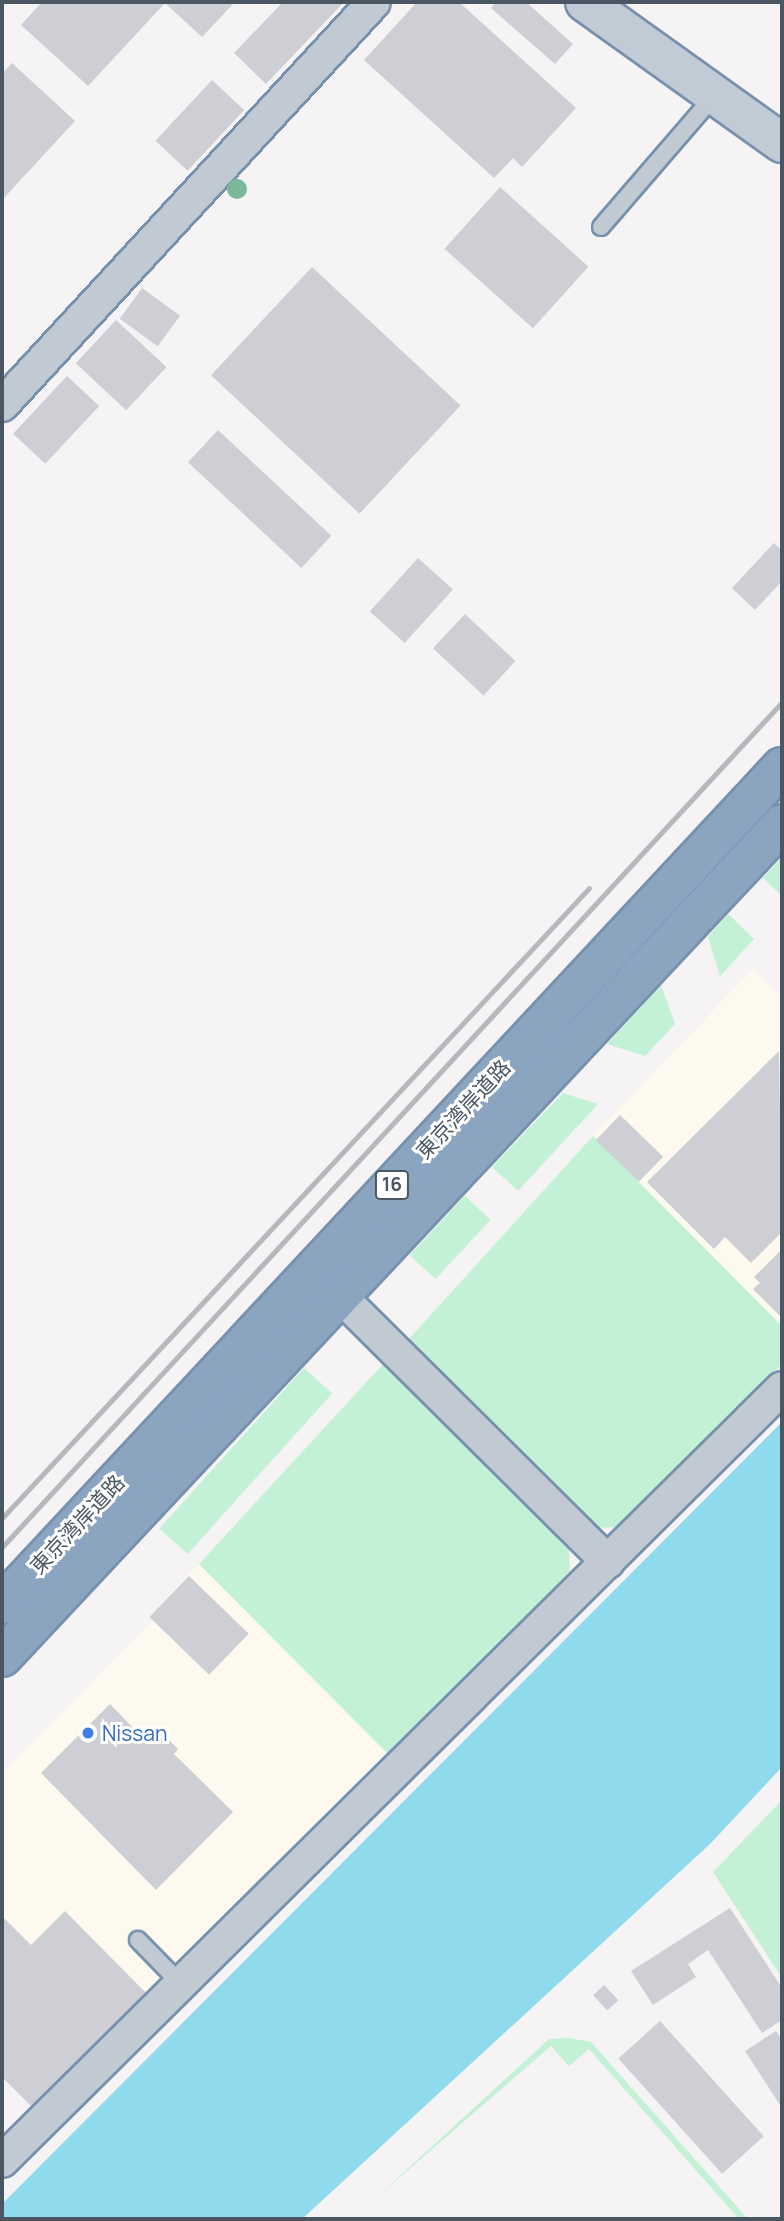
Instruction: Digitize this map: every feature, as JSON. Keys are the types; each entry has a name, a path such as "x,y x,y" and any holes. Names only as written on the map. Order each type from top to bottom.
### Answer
{"highway":[{"name":"東京湾岸道路","path":"2,1604 782,767"},
{"name":"東京湾岸道路","path":"2,1657 782,824"}],"street":[{"path":"2,405 374,2"},
{"path":"585,2 782,144"},
{"path":"341,1297 608,1562"},
{"path":"2,2161 782,1388"}],"lane":[{"path":"601,227 715,95"},
{"path":"138,1940 180,1983"}],"shaded area":[{"path":"753,969 782,998 782,1326 593,1136"},
{"path":"199,1564 389,1755 33,2108 2,2077 2,1773 153,1621 149,1617"}],"green space":[{"path":"782,857 782,896 763,878"},
{"path":"728,914 754,939 720,976 708,937"},
{"path":"661,985 675,1024 645,1056 607,1044"},
{"path":"563,1093 598,1104 518,1191 492,1167"},
{"path":"593,1136 782,1326 782,1364 622,1527 593,1528 409,1339"},
{"path":"465,1196 491,1220 435,1279 410,1255"},
{"path":"384,1363 569,1545 570,1575 389,1755 199,1564"},
{"path":"304,1368 332,1393 188,1554 159,1529"},
{"path":"782,1800 782,1978 713,1872"},
{"path":"569,2038 591,2042 748,2219 739,2219 589,2049 569,2066 551,2046 377,2197 549,2039"}],"water":[{"path":"782,1422 782,1767 710,1844 302,2219 2,2219 2,2204"}],"building":[{"path":"42,2 235,2 202,37 165,3 88,86 21,25"},
{"path":"283,2 344,2 266,84 234,53"},
{"path":"417,2 459,2 576,108 522,167 513,158 494,178 364,60"},
{"path":"496,2 526,2 573,44 555,64 491,8"},
{"path":"12,63 75,121 2,200 2,74"},
{"path":"212,80 244,110 188,171 155,141"},
{"path":"500,187 588,267 533,328 444,249"},
{"path":"312,267 460,405 360,514 211,375"},
{"path":"142,288 180,316 158,346 120,319"},
{"path":"116,320 166,367 126,410 76,363"},
{"path":"67,376 99,406 45,464 13,434"},
{"path":"218,430 331,536 301,568 188,462"},
{"path":"774,543 782,551 782,581 755,610 732,588"},
{"path":"418,558 453,589 405,643 370,612"},
{"path":"465,614 515,661 483,695 433,648"},
{"path":"779,1051 782,1232 751,1263 725,1237 714,1249 647,1182"},
{"path":"620,1115 663,1157 639,1182 596,1140"},
{"path":"780,1251 782,1318 753,1289 760,1283 754,1277"},
{"path":"189,1576 249,1634 209,1675 149,1617"},
{"path":"110,1704 144,1739 156,1727 178,1749 174,1754 233,1812 156,1890 41,1773"},
{"path":"730,1908 782,1988 782,2020 762,2033 708,1950 688,1964 696,1977 653,2005 631,1971"},
{"path":"65,1911 148,1995 33,2108 2,2077 2,1916 31,1945"},
{"path":"604,1985 618,2000 607,2011 593,1995"},
{"path":"660,2021 764,2136 722,2174 618,2058"},
{"path":"776,2031 782,2040 782,2108 745,2051"}],"railway":[{"path":"2,1547 782,702"},
{"path":"2,1518 589,888"}],"place":[{"name":"Nissan","path":"88,1733"}]}
